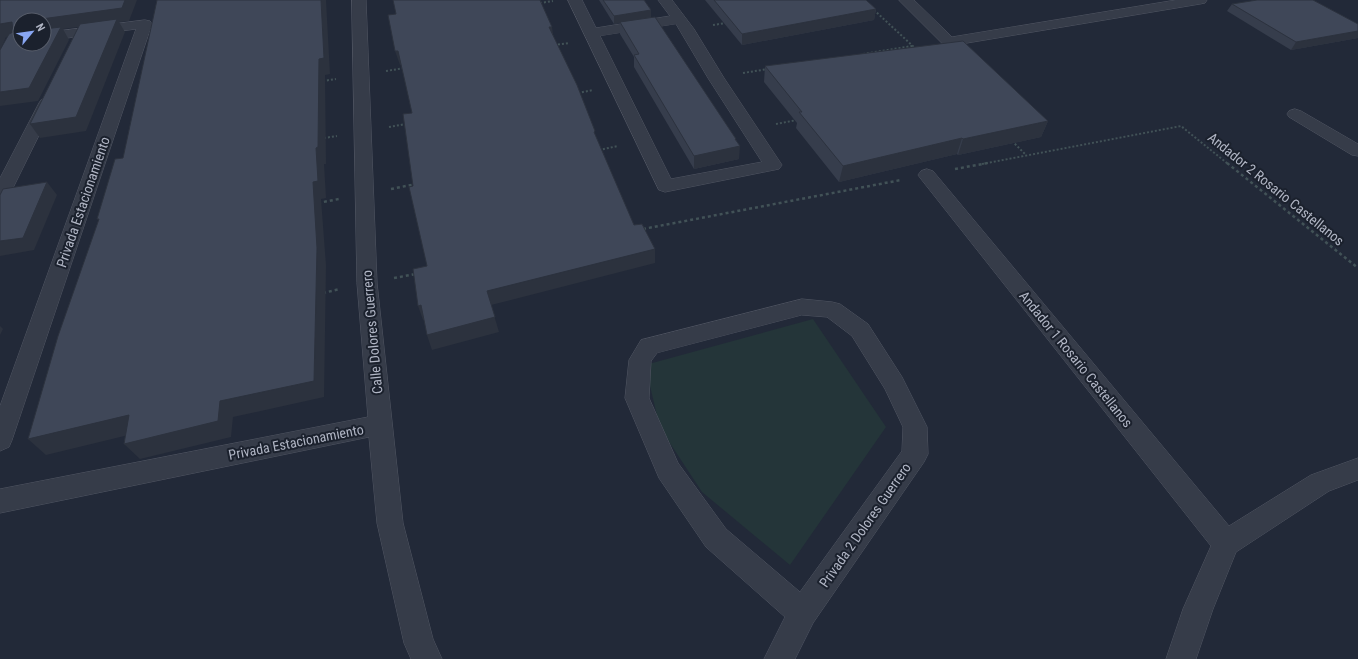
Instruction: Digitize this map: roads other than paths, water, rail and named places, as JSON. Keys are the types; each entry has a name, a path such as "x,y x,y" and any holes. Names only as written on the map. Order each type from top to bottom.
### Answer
{"street":[{"name":"Calle Dolores Guerrero","path":"359,0 361,132 367,283 390,523 419,643 427,659"},
{"path":"575,0 591,36 665,186 773,165 716,78 683,24 665,0"},
{"path":"906,0 949,42 1200,0"},
{"name":"Privada Estacionamiento","path":"0,440 145,24 79,39 52,37"},
{"path":"591,36 683,24"},
{"path":"0,196 54,89"},
{"path":"1295,114 1358,151"},
{"name":"Andador 1 Rosario Castellanos","path":"927,175 1226,542"},
{"name":"Privada 2 Dolores Guerrero","path":"779,659 803,613 915,454 914,427 894,384 860,330 832,310 802,307 649,346 640,360 638,398 668,470 716,538 803,613"},
{"name":"Privada Estacionamiento","path":"0,501 380,425"},
{"path":"1181,659 1198,609 1226,542 1320,482 1358,469"}]}
